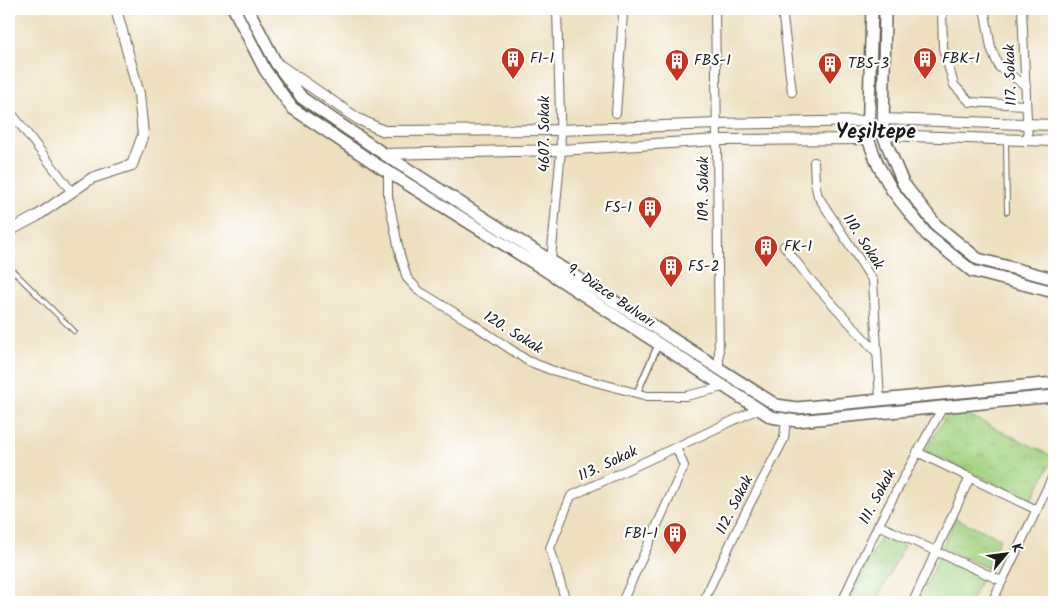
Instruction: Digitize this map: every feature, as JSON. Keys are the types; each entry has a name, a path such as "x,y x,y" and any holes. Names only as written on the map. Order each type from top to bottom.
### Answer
{"main road":[{"name":"9. Düzce Bulvarı","path":"234,9 265,70 292,108 388,172 545,270 771,417 797,421 1054,396"},
{"name":"9. Düzce Bulvarı","path":"248,9 276,63 302,98 384,154 776,405 797,408 1054,383"},
{"path":"872,9 868,139 878,165 892,190 927,235 972,271 1054,292"},
{"path":"885,9 883,136 904,183 936,226 978,259 1054,279"}],"street":[{"path":"9,231 37,216 92,178 132,165 143,135 139,94 116,9"},
{"name":"4607. Sokak","path":"551,260 561,150 557,9"},
{"path":"616,113 623,14 625,9"},
{"name":"109. Sokak","path":"715,9 718,140 718,368"},
{"path":"782,9 792,92"},
{"path":"942,9 943,48 954,85 970,102 1026,105"},
{"path":"986,9 984,13 991,48 999,67 1026,86"},
{"name":"117. Sokak","path":"1022,9 1028,141"},
{"path":"276,63 358,119 384,131 560,130 869,121"},
{"path":"9,110 72,192"},
{"path":"883,119 1054,125"},
{"path":"883,136 1054,141"},
{"path":"384,154 561,150 718,140 868,139"},
{"name":"110. Sokak","path":"814,162 818,196 873,281 880,400"},
{"name":"120. Sokak","path":"388,172 388,196 400,256 407,278 419,291 528,361 551,370 647,396 686,396 723,387"},
{"path":"784,246 808,277 878,353"},
{"path":"637,393 658,345"},
{"name":"111. Sokak","path":"842,602 878,525 943,407"},
{"name":"113. Sokak","path":"566,602 550,548 571,496 758,409"},
{"name":"112. Sokak","path":"703,602 742,519 784,440 786,420"},
{"path":"622,602 684,466 676,447"},
{"path":"918,452 1037,510"},
{"path":"992,602 1054,474"},
{"path":"913,602 970,478"},
{"path":"878,525 1002,581"}],"lane":[{"path":"1006,140 1007,212"},
{"path":"9,267 74,331"}],"green space":[{"path":"960,411 1054,457 1031,500 925,451 947,414"},
{"path":"955,518 1000,538 987,568 942,548"},
{"path":"881,535 904,546 876,602 860,602 851,598"},
{"path":"939,557 982,577 971,602 918,602"}],"place":[{"name":"FI-1","path":"513,80"},
{"name":"FBK-1","path":"925,80"},
{"name":"FBS-1","path":"677,82"},
{"name":"TBS-3","path":"830,85"},
{"name":"FS-1","path":"650,229"},
{"name":"FK-1","path":"766,268"},
{"name":"FS-2","path":"671,288"},
{"name":"FBI-1","path":"675,555"}],"district":[{"name":"Yeşiltepe","path":"876,133"}]}
